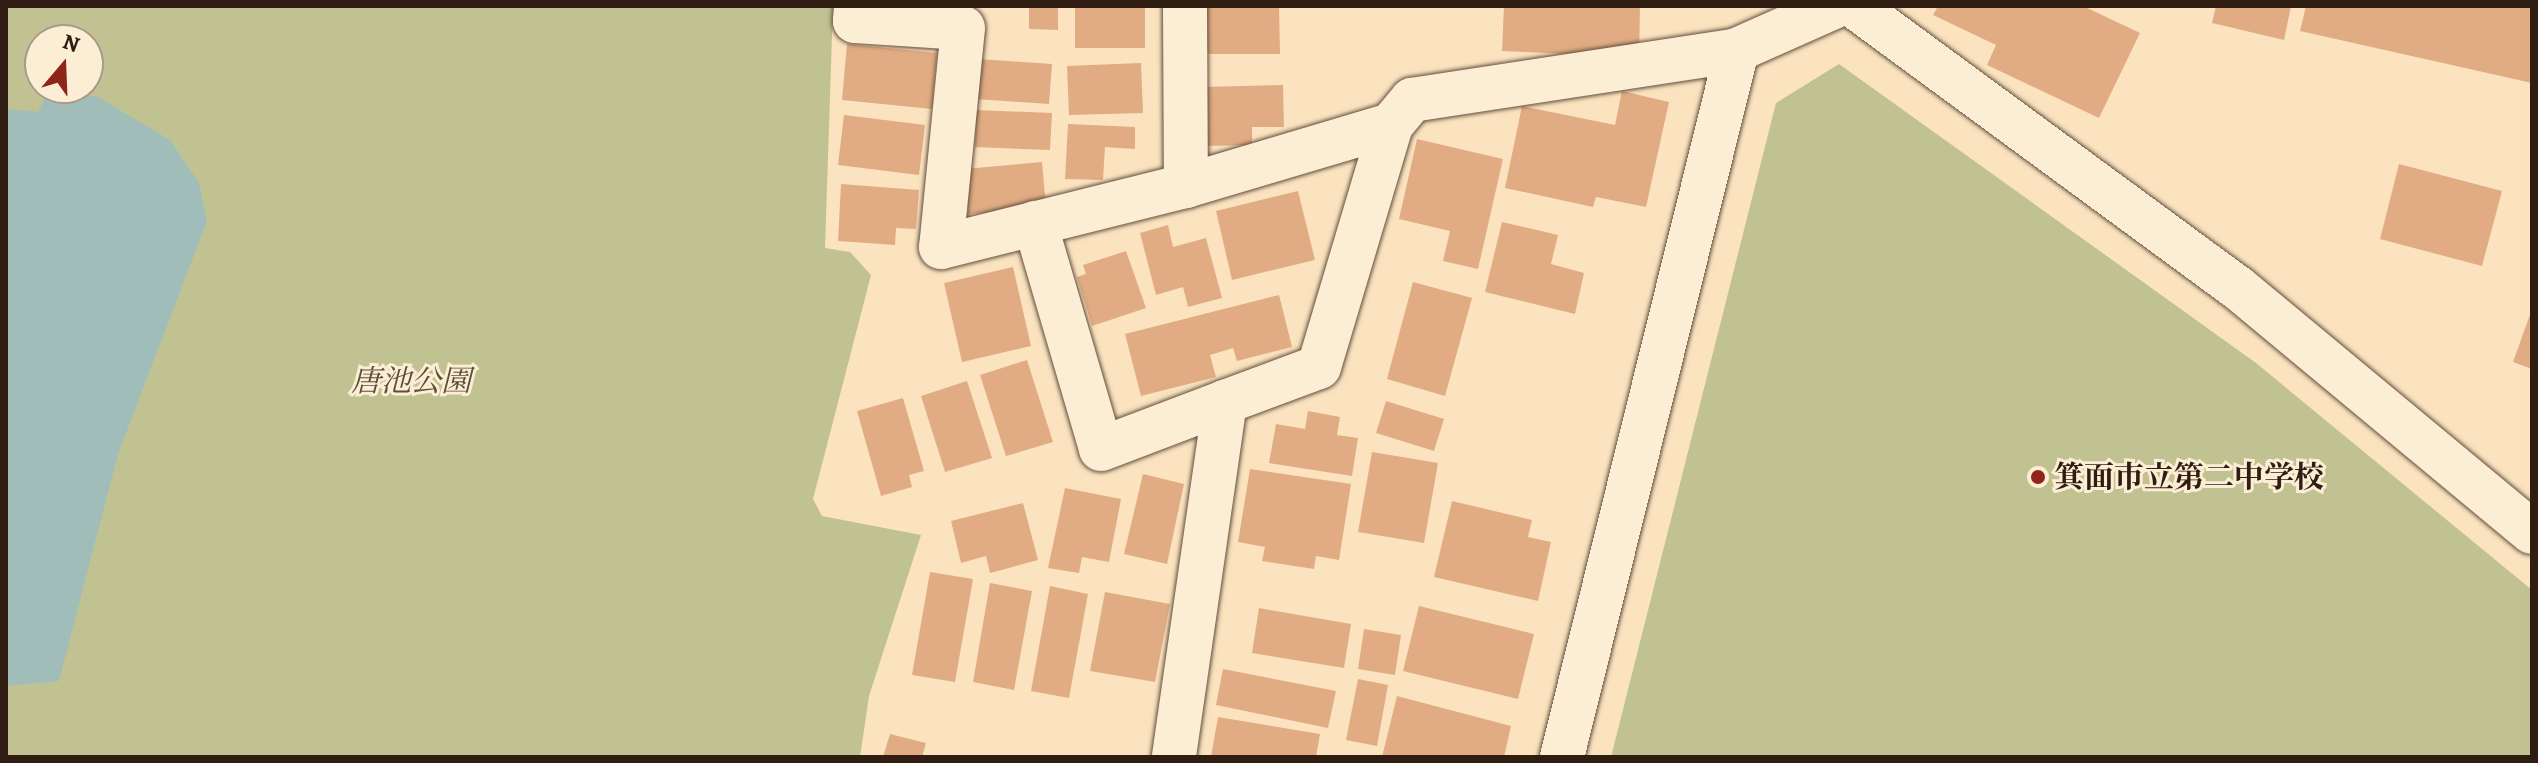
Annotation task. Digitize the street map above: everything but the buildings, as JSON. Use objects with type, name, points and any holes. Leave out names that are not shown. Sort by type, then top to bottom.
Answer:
[{"type":"street","points":[[856,6],[855,21],[963,28],[941,247],[1186,186],[1391,125]]},
{"type":"street","points":[[1185,6],[1186,186]]},
{"type":"street","points":[[1035,223],[1101,449],[1319,367],[1391,125],[1412,100],[1737,50],[1836,6]]},
{"type":"street","points":[[1854,6],[2238,288],[2532,532]]},
{"type":"street","points":[[1562,757],[1737,50]]},
{"type":"street","points":[[1174,757],[1225,402]]},
{"type":"green space","name":"唐池公園","points":[[6,6],[833,6],[825,248],[850,252],[871,275],[813,499],[822,516],[921,535],[869,696],[860,757],[6,757]]},
{"type":"green space","name":"箕面市立第二中学校","points":[[1839,64],[2256,363],[2532,590],[2532,757],[1611,757],[1776,103]]},
{"type":"water","points":[[104,101],[170,140],[199,183],[207,221],[118,454],[59,681],[6,686],[6,109],[38,112],[42,104],[104,104]]},
{"type":"place","name":"箕面市立第二中学校","points":[[2038,477]]}]
